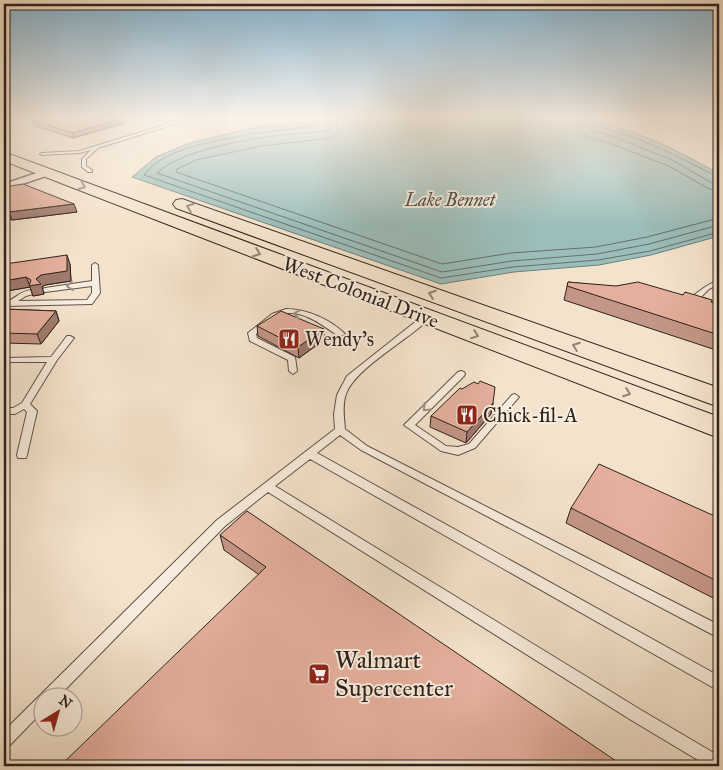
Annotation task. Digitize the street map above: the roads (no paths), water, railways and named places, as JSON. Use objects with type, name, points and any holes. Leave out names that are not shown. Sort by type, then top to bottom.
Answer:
[{"type":"highway","points":[[42,154],[109,178]]},
{"type":"highway","name":"West Colonial Drive","points":[[4,156],[719,428]]},
{"type":"highway","name":"West Colonial Drive","points":[[163,198],[719,398]]},
{"type":"highway","points":[[427,317],[449,315],[494,316]]},
{"type":"street","points":[[4,187],[46,173]]},
{"type":"lane","points":[[89,154],[84,159],[84,167],[90,171]]},
{"type":"lane","points":[[7,304],[89,302],[96,293],[95,265]]},
{"type":"lane","points":[[45,290],[96,283]]},
{"type":"lane","points":[[718,283],[707,288],[697,297],[700,300],[719,306]]},
{"type":"lane","points":[[7,304],[30,292]]},
{"type":"lane","points":[[293,371],[292,359],[253,340],[252,333],[280,313],[295,311],[325,323],[340,334]]},
{"type":"lane","points":[[427,317],[350,378],[341,396],[338,414],[340,430],[364,448],[719,632]]},
{"type":"lane","points":[[4,411],[14,411],[25,406],[53,359],[70,338]]},
{"type":"lane","points":[[4,360],[53,359]]},
{"type":"lane","points":[[461,374],[409,425],[444,449],[458,451],[472,446],[515,397]]},
{"type":"lane","points":[[22,455],[32,411],[25,406]]},
{"type":"lane","points":[[57,688],[221,523],[340,430]]},
{"type":"lane","points":[[310,454],[719,684]]},
{"type":"lane","points":[[268,487],[636,715],[719,764]]},
{"type":"lane","points":[[4,741],[32,712]]},
{"type":"water","name":"Lake Bennet","points":[[163,154],[683,154],[719,174],[719,236],[651,255],[599,265],[514,272],[441,284],[132,177],[156,157]]},
{"type":"place","name":"Wendy's","points":[[289,339]]},
{"type":"place","name":"Chick-fil-A","points":[[467,415]]},
{"type":"place","name":"Walmart Supercenter","points":[[319,674]]}]
